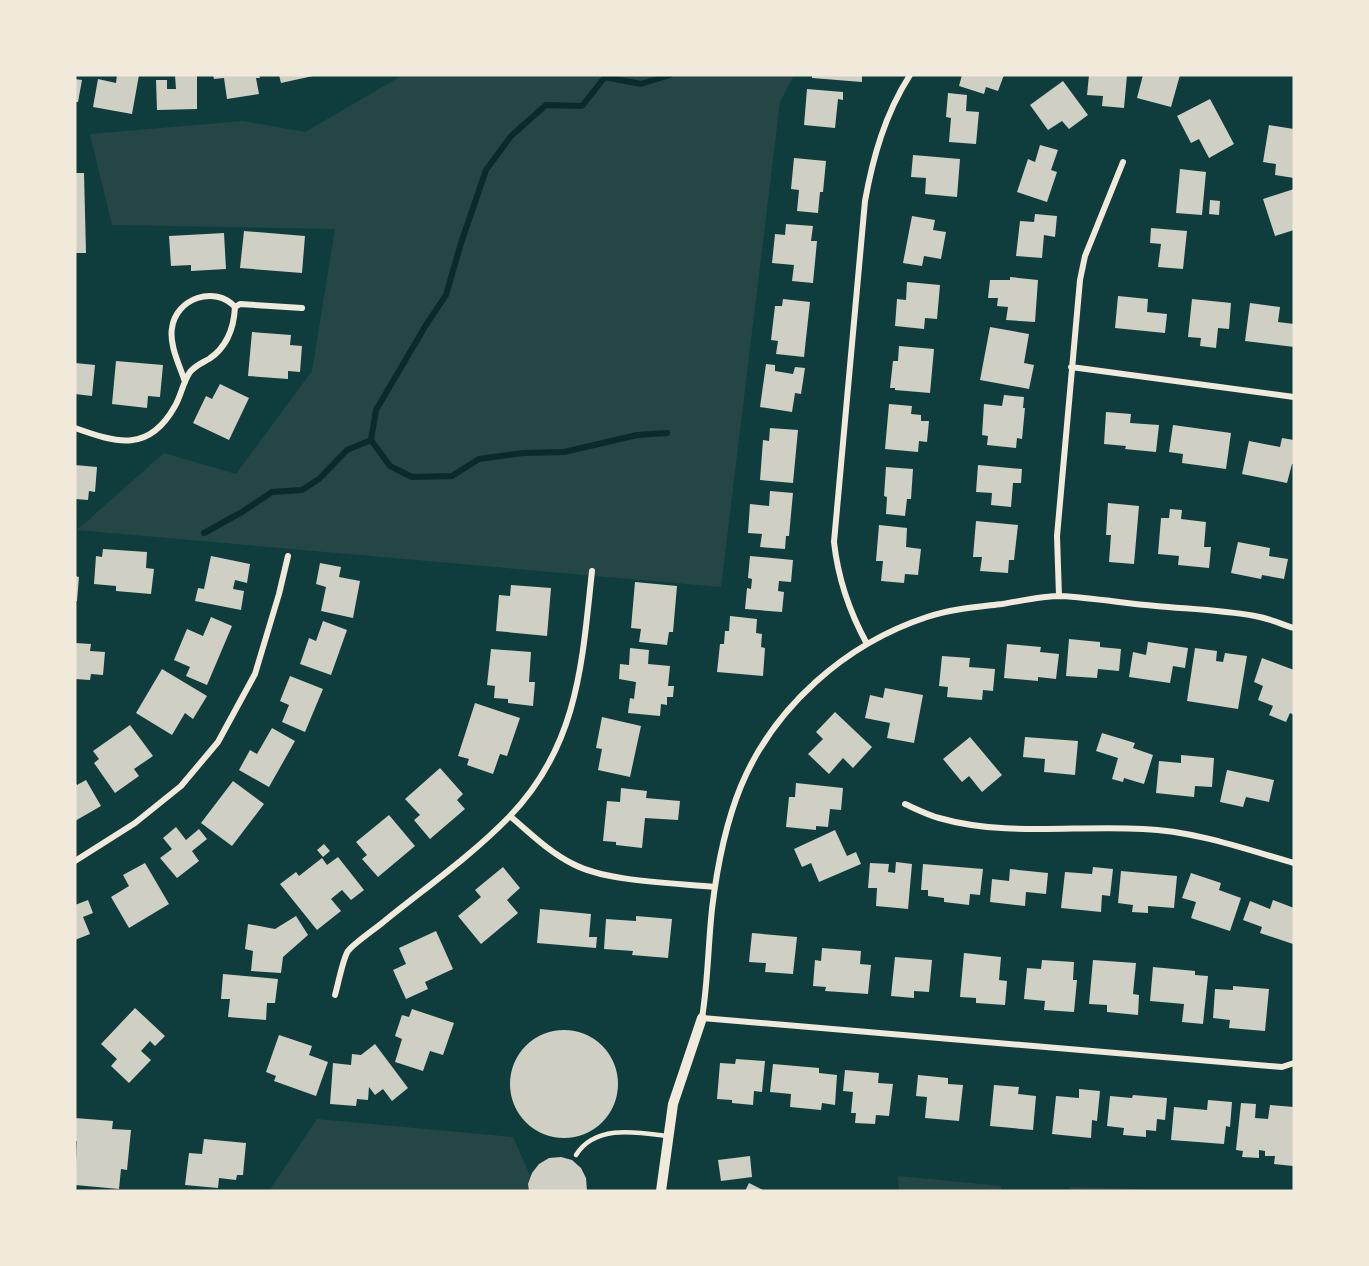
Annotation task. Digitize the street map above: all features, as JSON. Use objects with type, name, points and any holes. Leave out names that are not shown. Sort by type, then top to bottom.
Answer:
[{"type":"street","points":[[867,644],[852,617],[842,587],[834,542],[871,168],[890,111],[910,75]]},
{"type":"street","points":[[1059,596],[1057,536],[1080,280],[1085,256],[1123,162]]},
{"type":"street","points":[[75,428],[104,438],[130,442],[150,435],[165,422],[196,365],[220,350],[226,341],[235,320],[235,307],[229,299],[218,296],[194,299],[179,310],[171,329],[172,339],[187,378]]},
{"type":"street","points":[[235,307],[240,304],[302,308]]},
{"type":"street","points":[[1071,367],[1294,397]]},
{"type":"street","points":[[75,861],[135,823],[181,786],[218,742],[255,674],[288,556]]},
{"type":"street","points":[[335,995],[348,951],[479,844],[510,816],[536,783],[557,747],[573,705],[581,668],[592,571]]},
{"type":"street","points":[[661,1191],[667,1136],[676,1091],[702,1018],[707,988],[715,887],[724,837],[751,763],[765,740],[816,681],[840,661],[900,627],[958,610],[1059,596],[1256,616],[1294,628]]},
{"type":"street","points":[[905,804],[937,818],[974,826],[1011,829],[1143,829],[1184,833],[1294,863]]},
{"type":"street","points":[[510,816],[554,852],[574,865],[602,875],[715,887]]},
{"type":"street","points":[[702,1018],[1282,1067],[1294,1063]]},
{"type":"lane","points":[[576,1155],[582,1146],[599,1136],[614,1132],[627,1131],[667,1136]]},
{"type":"shaded area","points":[[403,75],[794,75],[780,102],[721,587],[77,530],[164,453],[236,474],[312,371],[335,229],[112,225],[90,134],[243,121],[305,132]]},
{"type":"shaded area","points":[[317,1119],[513,1137],[537,1191],[269,1191]]},
{"type":"shaded area","points":[[898,1176],[1001,1186],[1001,1191],[899,1191]]},
{"type":"shaded area","points":[[1070,1187],[1138,1189],[1138,1191],[1070,1191]]},
{"type":"building","points":[[117,75],[139,75],[132,114],[93,107],[98,79],[116,83]]},
{"type":"building","points":[[175,75],[197,75],[197,109],[157,110],[156,80],[167,80],[167,89],[176,89]]},
{"type":"building","points":[[213,75],[259,75],[260,78],[256,78],[259,94],[227,99],[224,78],[214,79]]},
{"type":"building","points":[[279,75],[313,75],[313,76],[281,83]]},
{"type":"building","points":[[812,75],[862,75],[862,82],[812,78]]},
{"type":"building","points":[[962,75],[1004,75],[998,91],[986,87],[984,94],[959,86]]},
{"type":"building","points":[[1089,75],[1127,75],[1124,108],[1102,106],[1103,96],[1087,95]]},
{"type":"building","points":[[1143,75],[1180,75],[1171,107],[1137,98]]},
{"type":"building","points":[[75,79],[82,80],[78,102],[75,102]]},
{"type":"building","points":[[1063,81],[1088,115],[1069,129],[1062,121],[1048,130],[1030,105]]},
{"type":"building","points":[[807,89],[843,92],[843,100],[838,99],[835,128],[804,125]]},
{"type":"building","points":[[948,93],[967,95],[966,111],[979,112],[976,144],[949,142],[951,118],[946,117]]},
{"type":"building","points":[[1210,99],[1234,144],[1209,158],[1199,139],[1191,143],[1177,116]]},
{"type":"building","points":[[1269,125],[1294,129],[1294,178],[1275,175],[1276,164],[1263,162]]},
{"type":"building","points":[[1040,145],[1058,150],[1051,170],[1057,172],[1047,202],[1017,192],[1028,159],[1035,162]]},
{"type":"building","points":[[913,155],[960,159],[957,197],[925,194],[926,178],[911,177]]},
{"type":"building","points":[[794,158],[826,161],[818,213],[797,211],[799,190],[791,189]]},
{"type":"building","points":[[1180,169],[1206,172],[1202,215],[1176,213]]},
{"type":"building","points":[[75,173],[84,173],[86,253],[75,253]]},
{"type":"building","points":[[1294,189],[1294,230],[1275,236],[1263,199]]},
{"type":"building","points":[[1210,200],[1220,201],[1219,215],[1209,214]]},
{"type":"building","points":[[1035,214],[1057,216],[1055,237],[1044,235],[1042,258],[1016,256],[1020,221],[1034,222]]},
{"type":"building","points":[[912,216],[935,220],[933,230],[946,232],[941,259],[924,256],[922,266],[903,263]]},
{"type":"building","points":[[786,224],[813,226],[811,241],[817,241],[813,283],[792,281],[794,265],[772,263],[775,234],[785,235]]},
{"type":"building","points":[[1151,228],[1187,231],[1183,269],[1158,267],[1161,244],[1150,243]]},
{"type":"building","points":[[244,231],[305,236],[302,273],[240,268]]},
{"type":"building","points":[[224,233],[226,269],[191,271],[191,265],[171,266],[169,236]]},
{"type":"building","points":[[1010,277],[1038,280],[1035,322],[1006,320],[1008,307],[997,306],[998,298],[988,298],[990,280],[1010,280]]},
{"type":"building","points":[[907,282],[940,285],[937,319],[925,318],[924,329],[895,326],[897,299],[906,300]]},
{"type":"building","points":[[1118,296],[1148,299],[1147,312],[1167,314],[1165,333],[1115,328]]},
{"type":"building","points":[[783,299],[810,302],[804,357],[776,354],[778,341],[771,340],[775,306],[782,306]]},
{"type":"building","points":[[1192,299],[1231,303],[1229,329],[1218,328],[1216,348],[1200,346],[1201,338],[1188,337]]},
{"type":"building","points":[[1250,303],[1280,307],[1278,322],[1294,324],[1294,347],[1245,341]]},
{"type":"building","points":[[990,327],[1029,334],[1024,363],[1034,365],[1029,389],[980,380]]},
{"type":"building","points":[[252,332],[291,335],[290,345],[302,346],[300,372],[288,371],[288,379],[248,376]]},
{"type":"building","points":[[899,346],[934,349],[930,393],[890,388],[893,361],[898,361]]},
{"type":"building","points":[[116,361],[163,365],[160,397],[148,396],[147,408],[112,404]]},
{"type":"building","points":[[75,363],[95,365],[92,396],[75,394]]},
{"type":"building","points":[[766,364],[775,365],[775,371],[793,374],[795,367],[805,368],[801,394],[795,393],[792,412],[760,407]]},
{"type":"building","points":[[220,384],[249,398],[229,440],[193,423],[206,396],[212,399]]},
{"type":"building","points":[[1004,395],[1024,397],[1022,439],[1017,438],[1016,448],[987,445],[988,436],[982,435],[984,404],[1002,406]]},
{"type":"building","points":[[889,404],[912,406],[911,414],[921,415],[921,421],[929,421],[927,442],[919,441],[918,452],[885,449]]},
{"type":"building","points":[[1106,412],[1131,414],[1130,423],[1159,425],[1156,452],[1104,444]]},
{"type":"building","points":[[1173,425],[1231,433],[1226,469],[1182,463],[1183,454],[1169,452]]},
{"type":"building","points":[[770,428],[798,430],[793,483],[760,480],[763,440],[769,441]]},
{"type":"building","points":[[1282,438],[1294,440],[1294,464],[1292,464],[1287,483],[1242,474],[1249,441],[1280,447]]},
{"type":"building","points":[[75,465],[97,467],[95,492],[89,491],[88,500],[75,499]]},
{"type":"building","points":[[978,465],[1022,469],[1021,483],[1013,483],[1011,507],[991,505],[992,493],[976,492]]},
{"type":"building","points":[[886,467],[913,469],[911,499],[907,499],[905,516],[886,514],[887,497],[884,496]]},
{"type":"building","points":[[770,491],[793,493],[789,536],[786,536],[785,549],[760,547],[762,534],[748,533],[750,504],[769,506]]},
{"type":"building","points":[[1108,503],[1139,506],[1134,564],[1109,562],[1111,535],[1106,535]]},
{"type":"building","points":[[1170,509],[1182,510],[1181,519],[1206,522],[1204,547],[1211,547],[1209,568],[1178,565],[1179,556],[1158,554],[1161,518],[1169,518]]},
{"type":"building","points":[[976,521],[1018,525],[1014,560],[1009,560],[1008,573],[980,571],[982,557],[973,557]]},
{"type":"building","points":[[879,525],[907,528],[906,547],[921,549],[918,575],[905,574],[904,583],[881,581],[883,561],[876,561]]},
{"type":"building","points":[[1238,542],[1270,548],[1269,556],[1288,559],[1284,579],[1262,575],[1261,579],[1231,573]]},
{"type":"building","points":[[103,549],[147,552],[146,568],[154,569],[151,594],[116,591],[116,586],[94,584],[96,556],[102,557]]},
{"type":"building","points":[[211,556],[250,564],[247,583],[235,580],[233,589],[244,591],[241,610],[195,601],[198,588],[204,589]]},
{"type":"building","points":[[750,556],[793,560],[791,582],[779,581],[778,591],[784,592],[782,612],[745,609],[747,588],[751,589],[752,579],[748,578]]},
{"type":"building","points":[[320,563],[341,567],[339,577],[360,581],[353,618],[321,611],[326,587],[316,584]]},
{"type":"building","points":[[75,576],[79,577],[77,601],[75,601]]},
{"type":"building","points":[[635,582],[677,586],[673,632],[669,632],[667,645],[639,642],[641,629],[631,628]]},
{"type":"building","points":[[511,585],[551,588],[547,636],[496,631],[499,595],[510,596]]},
{"type":"building","points":[[730,616],[757,619],[756,633],[762,634],[761,647],[765,648],[763,676],[717,672],[720,644],[724,644],[725,631],[729,631]]},
{"type":"building","points":[[211,617],[232,626],[207,685],[186,676],[190,667],[174,660],[187,629],[203,636]]},
{"type":"building","points":[[323,621],[347,630],[331,675],[300,664],[309,638],[316,641]]},
{"type":"building","points":[[1069,639],[1100,642],[1100,647],[1121,649],[1119,671],[1098,669],[1097,678],[1066,676]]},
{"type":"building","points":[[1148,642],[1188,648],[1185,668],[1173,666],[1170,683],[1129,677],[1133,652],[1146,655]]},
{"type":"building","points":[[75,643],[91,644],[90,651],[105,652],[103,675],[91,674],[90,680],[75,679]]},
{"type":"building","points":[[1007,644],[1041,647],[1040,652],[1059,654],[1056,679],[1038,677],[1038,681],[1004,678]]},
{"type":"building","points":[[630,648],[649,650],[648,664],[670,666],[668,686],[674,686],[673,697],[667,697],[667,705],[661,704],[660,716],[628,713],[630,698],[634,699],[636,682],[619,679],[620,664],[629,665]]},
{"type":"building","points":[[1195,648],[1217,651],[1216,661],[1223,662],[1225,653],[1247,656],[1238,709],[1187,701]]},
{"type":"building","points":[[491,649],[531,652],[529,682],[535,682],[533,706],[508,703],[508,699],[494,698],[495,686],[487,685]]},
{"type":"building","points":[[942,656],[970,658],[969,667],[995,669],[993,691],[983,690],[982,700],[947,697],[948,687],[939,686]]},
{"type":"building","points":[[1262,658],[1294,670],[1294,715],[1290,713],[1286,722],[1269,715],[1273,706],[1258,700],[1263,686],[1254,682]]},
{"type":"building","points":[[162,669],[207,696],[193,719],[185,713],[172,735],[136,713]]},
{"type":"building","points":[[290,676],[323,689],[305,732],[282,722],[289,705],[280,701]]},
{"type":"building","points":[[885,688],[923,695],[914,743],[887,738],[890,723],[865,718],[870,695],[883,698]]},
{"type":"building","points":[[475,703],[520,718],[507,756],[500,754],[493,774],[467,765],[469,759],[458,756]]},
{"type":"building","points":[[835,712],[872,747],[853,768],[843,758],[829,774],[808,754],[823,739],[816,732]]},
{"type":"building","points":[[602,717],[641,726],[630,777],[598,770],[602,749],[596,748]]},
{"type":"building","points":[[130,725],[153,756],[134,769],[139,776],[115,793],[94,763],[99,759],[93,751]]},
{"type":"building","points":[[272,728],[295,741],[269,787],[239,770],[250,750],[257,754]]},
{"type":"building","points":[[1102,733],[1135,743],[1133,748],[1153,755],[1144,784],[1124,778],[1123,782],[1112,779],[1118,758],[1096,751]]},
{"type":"building","points":[[970,737],[1002,775],[982,792],[969,776],[962,782],[943,759]]},
{"type":"building","points":[[1025,737],[1078,741],[1075,775],[1044,772],[1045,759],[1023,757]]},
{"type":"building","points":[[1181,755],[1214,758],[1212,787],[1195,786],[1194,797],[1156,793],[1159,761],[1181,763]]},
{"type":"building","points":[[440,768],[463,794],[457,800],[465,809],[430,839],[414,820],[420,815],[405,799]]},
{"type":"building","points":[[1227,770],[1274,780],[1269,802],[1246,797],[1243,807],[1220,802]]},
{"type":"building","points":[[86,780],[101,806],[75,821],[75,782],[77,785]]},
{"type":"building","points":[[233,781],[264,804],[232,846],[201,823]]},
{"type":"building","points":[[796,783],[843,788],[841,810],[830,809],[828,827],[816,826],[816,830],[786,827],[789,797],[795,797]]},
{"type":"building","points":[[621,788],[647,791],[646,798],[680,801],[678,820],[645,818],[642,848],[603,841],[607,801],[620,802]]},
{"type":"building","points":[[389,815],[415,846],[378,877],[362,859],[367,855],[356,842]]},
{"type":"building","points":[[176,827],[186,840],[199,829],[207,839],[192,851],[199,861],[177,878],[160,858],[172,849],[163,838]]},
{"type":"building","points":[[835,830],[847,856],[856,852],[861,864],[819,882],[811,863],[802,867],[794,849]]},
{"type":"building","points":[[324,844],[330,851],[323,857],[317,850]]},
{"type":"building","points":[[338,857],[364,890],[351,900],[342,890],[331,899],[341,911],[317,930],[280,884],[296,872],[299,876],[322,858],[327,865]]},
{"type":"building","points":[[896,862],[912,864],[908,909],[876,906],[877,888],[868,888],[870,863],[889,864],[888,872],[895,873]]},
{"type":"building","points":[[145,863],[169,904],[129,928],[111,897],[129,886],[123,875]]},
{"type":"building","points":[[923,864],[983,869],[980,895],[970,894],[969,905],[944,902],[944,898],[928,896],[928,890],[921,890]]},
{"type":"building","points":[[503,867],[520,888],[507,900],[518,913],[481,944],[458,916],[481,897],[475,890]]},
{"type":"building","points":[[1093,867],[1113,869],[1110,896],[1102,895],[1101,912],[1061,908],[1065,872],[1092,874]]},
{"type":"building","points":[[1010,869],[1048,873],[1046,894],[1026,892],[1025,906],[990,902],[992,879],[1009,881]]},
{"type":"building","points":[[1121,871],[1177,876],[1174,908],[1148,906],[1148,913],[1132,912],[1133,905],[1118,903]]},
{"type":"building","points":[[1191,873],[1221,883],[1219,890],[1241,898],[1230,931],[1191,918],[1196,902],[1182,898]]},
{"type":"building","points":[[88,900],[93,913],[83,917],[90,934],[75,940],[75,905]]},
{"type":"building","points":[[1273,900],[1294,908],[1293,944],[1260,933],[1262,927],[1243,920],[1250,901],[1270,909]]},
{"type":"building","points":[[540,909],[591,914],[589,937],[597,937],[596,948],[537,943]]},
{"type":"building","points":[[296,916],[308,935],[283,957],[281,973],[251,971],[253,951],[245,949],[248,924],[275,929]]},
{"type":"building","points":[[636,916],[672,919],[668,958],[632,955],[633,951],[604,949],[606,919],[636,921]]},
{"type":"building","points":[[436,931],[453,969],[425,982],[428,989],[406,999],[393,970],[406,964],[399,948]]},
{"type":"building","points":[[752,933],[797,937],[793,974],[765,972],[766,963],[749,962]]},
{"type":"building","points":[[822,948],[861,951],[860,964],[871,965],[868,994],[825,991],[826,987],[813,986],[815,960],[821,961]]},
{"type":"building","points":[[964,953],[1001,957],[999,980],[1007,981],[1005,1005],[976,1003],[976,998],[960,997]]},
{"type":"building","points":[[895,957],[932,960],[929,992],[914,991],[914,998],[891,996]]},
{"type":"building","points":[[1042,960],[1074,962],[1073,980],[1077,980],[1074,1012],[1044,1010],[1045,1001],[1024,999],[1027,968],[1041,969]]},
{"type":"building","points":[[1093,960],[1136,963],[1133,994],[1139,995],[1138,1015],[1107,1012],[1107,1005],[1089,1004]]},
{"type":"building","points":[[1153,967],[1195,971],[1195,975],[1208,976],[1203,1024],[1182,1022],[1184,1004],[1150,1001]]},
{"type":"building","points":[[223,974],[278,979],[275,1003],[267,1003],[266,1020],[228,1017],[230,999],[221,999]]},
{"type":"building","points":[[1233,986],[1269,989],[1265,1031],[1229,1028],[1230,1020],[1213,1018],[1215,989],[1233,990]]},
{"type":"building","points":[[135,1008],[165,1036],[155,1046],[150,1041],[141,1051],[151,1060],[129,1083],[111,1066],[117,1059],[101,1044]]},
{"type":"building","points":[[412,1009],[454,1023],[443,1055],[430,1051],[423,1071],[395,1062],[402,1039],[395,1036],[402,1015],[409,1017]]},
{"type":"building","points":[[564,1030],[585,1034],[603,1045],[614,1063],[618,1084],[614,1105],[603,1123],[585,1134],[564,1138],[543,1134],[525,1123],[514,1105],[510,1084],[514,1063],[525,1045],[543,1034]]},
{"type":"building","points":[[279,1035],[312,1046],[309,1055],[328,1062],[316,1096],[274,1081],[276,1076],[266,1072]]},
{"type":"building","points":[[375,1044],[408,1088],[392,1101],[383,1089],[375,1095],[369,1087],[368,1100],[357,1099],[356,1106],[330,1104],[333,1063],[351,1065],[352,1054],[361,1055]]},
{"type":"building","points":[[736,1059],[765,1061],[762,1092],[754,1091],[753,1105],[717,1099],[720,1063],[735,1064]]},
{"type":"building","points":[[773,1064],[819,1068],[819,1073],[837,1075],[835,1105],[822,1103],[821,1110],[790,1107],[791,1094],[770,1092]]},
{"type":"building","points":[[845,1070],[879,1073],[878,1083],[893,1084],[889,1116],[876,1115],[875,1124],[855,1123],[856,1113],[851,1113],[853,1092],[843,1091]]},
{"type":"building","points":[[918,1075],[948,1078],[948,1084],[963,1085],[959,1121],[925,1118],[927,1097],[916,1096]]},
{"type":"building","points":[[994,1085],[1019,1087],[1018,1094],[1036,1096],[1033,1130],[990,1126]]},
{"type":"building","points":[[1079,1089],[1100,1091],[1097,1121],[1092,1120],[1091,1138],[1052,1134],[1056,1096],[1079,1098]]},
{"type":"building","points":[[1133,1095],[1167,1098],[1165,1120],[1157,1119],[1156,1131],[1146,1130],[1146,1137],[1123,1135],[1124,1128],[1107,1126],[1110,1096],[1132,1098]]},
{"type":"building","points":[[1208,1100],[1232,1102],[1230,1127],[1226,1126],[1224,1144],[1171,1140],[1174,1107],[1207,1110]]},
{"type":"building","points":[[1241,1103],[1256,1104],[1255,1118],[1268,1119],[1270,1105],[1294,1107],[1293,1166],[1274,1164],[1275,1156],[1265,1156],[1265,1151],[1259,1150],[1259,1158],[1242,1157],[1243,1151],[1236,1150]]},
{"type":"building","points":[[75,1118],[113,1121],[112,1129],[131,1130],[127,1170],[121,1169],[119,1189],[75,1185],[77,1141],[75,1141]]},
{"type":"building","points":[[204,1139],[246,1143],[243,1175],[237,1175],[236,1180],[219,1178],[218,1188],[185,1185],[189,1153],[202,1154]]},
{"type":"building","points":[[750,1156],[752,1177],[721,1181],[718,1160]]},
{"type":"building","points":[[561,1157],[572,1160],[581,1168],[586,1178],[587,1191],[529,1191],[528,1184],[532,1173],[539,1164],[549,1158]]},
{"type":"building","points":[[749,1183],[765,1191],[745,1191]]},
{"type":"waterway","points":[[204,533],[272,492],[302,490],[319,479],[347,450],[371,440],[376,410],[446,295],[486,170],[511,136],[546,105],[582,106],[605,77],[641,84],[670,75]]},
{"type":"waterway","points":[[371,440],[390,466],[412,477],[452,476],[479,459],[523,453],[564,452],[637,435],[667,433]]}]
